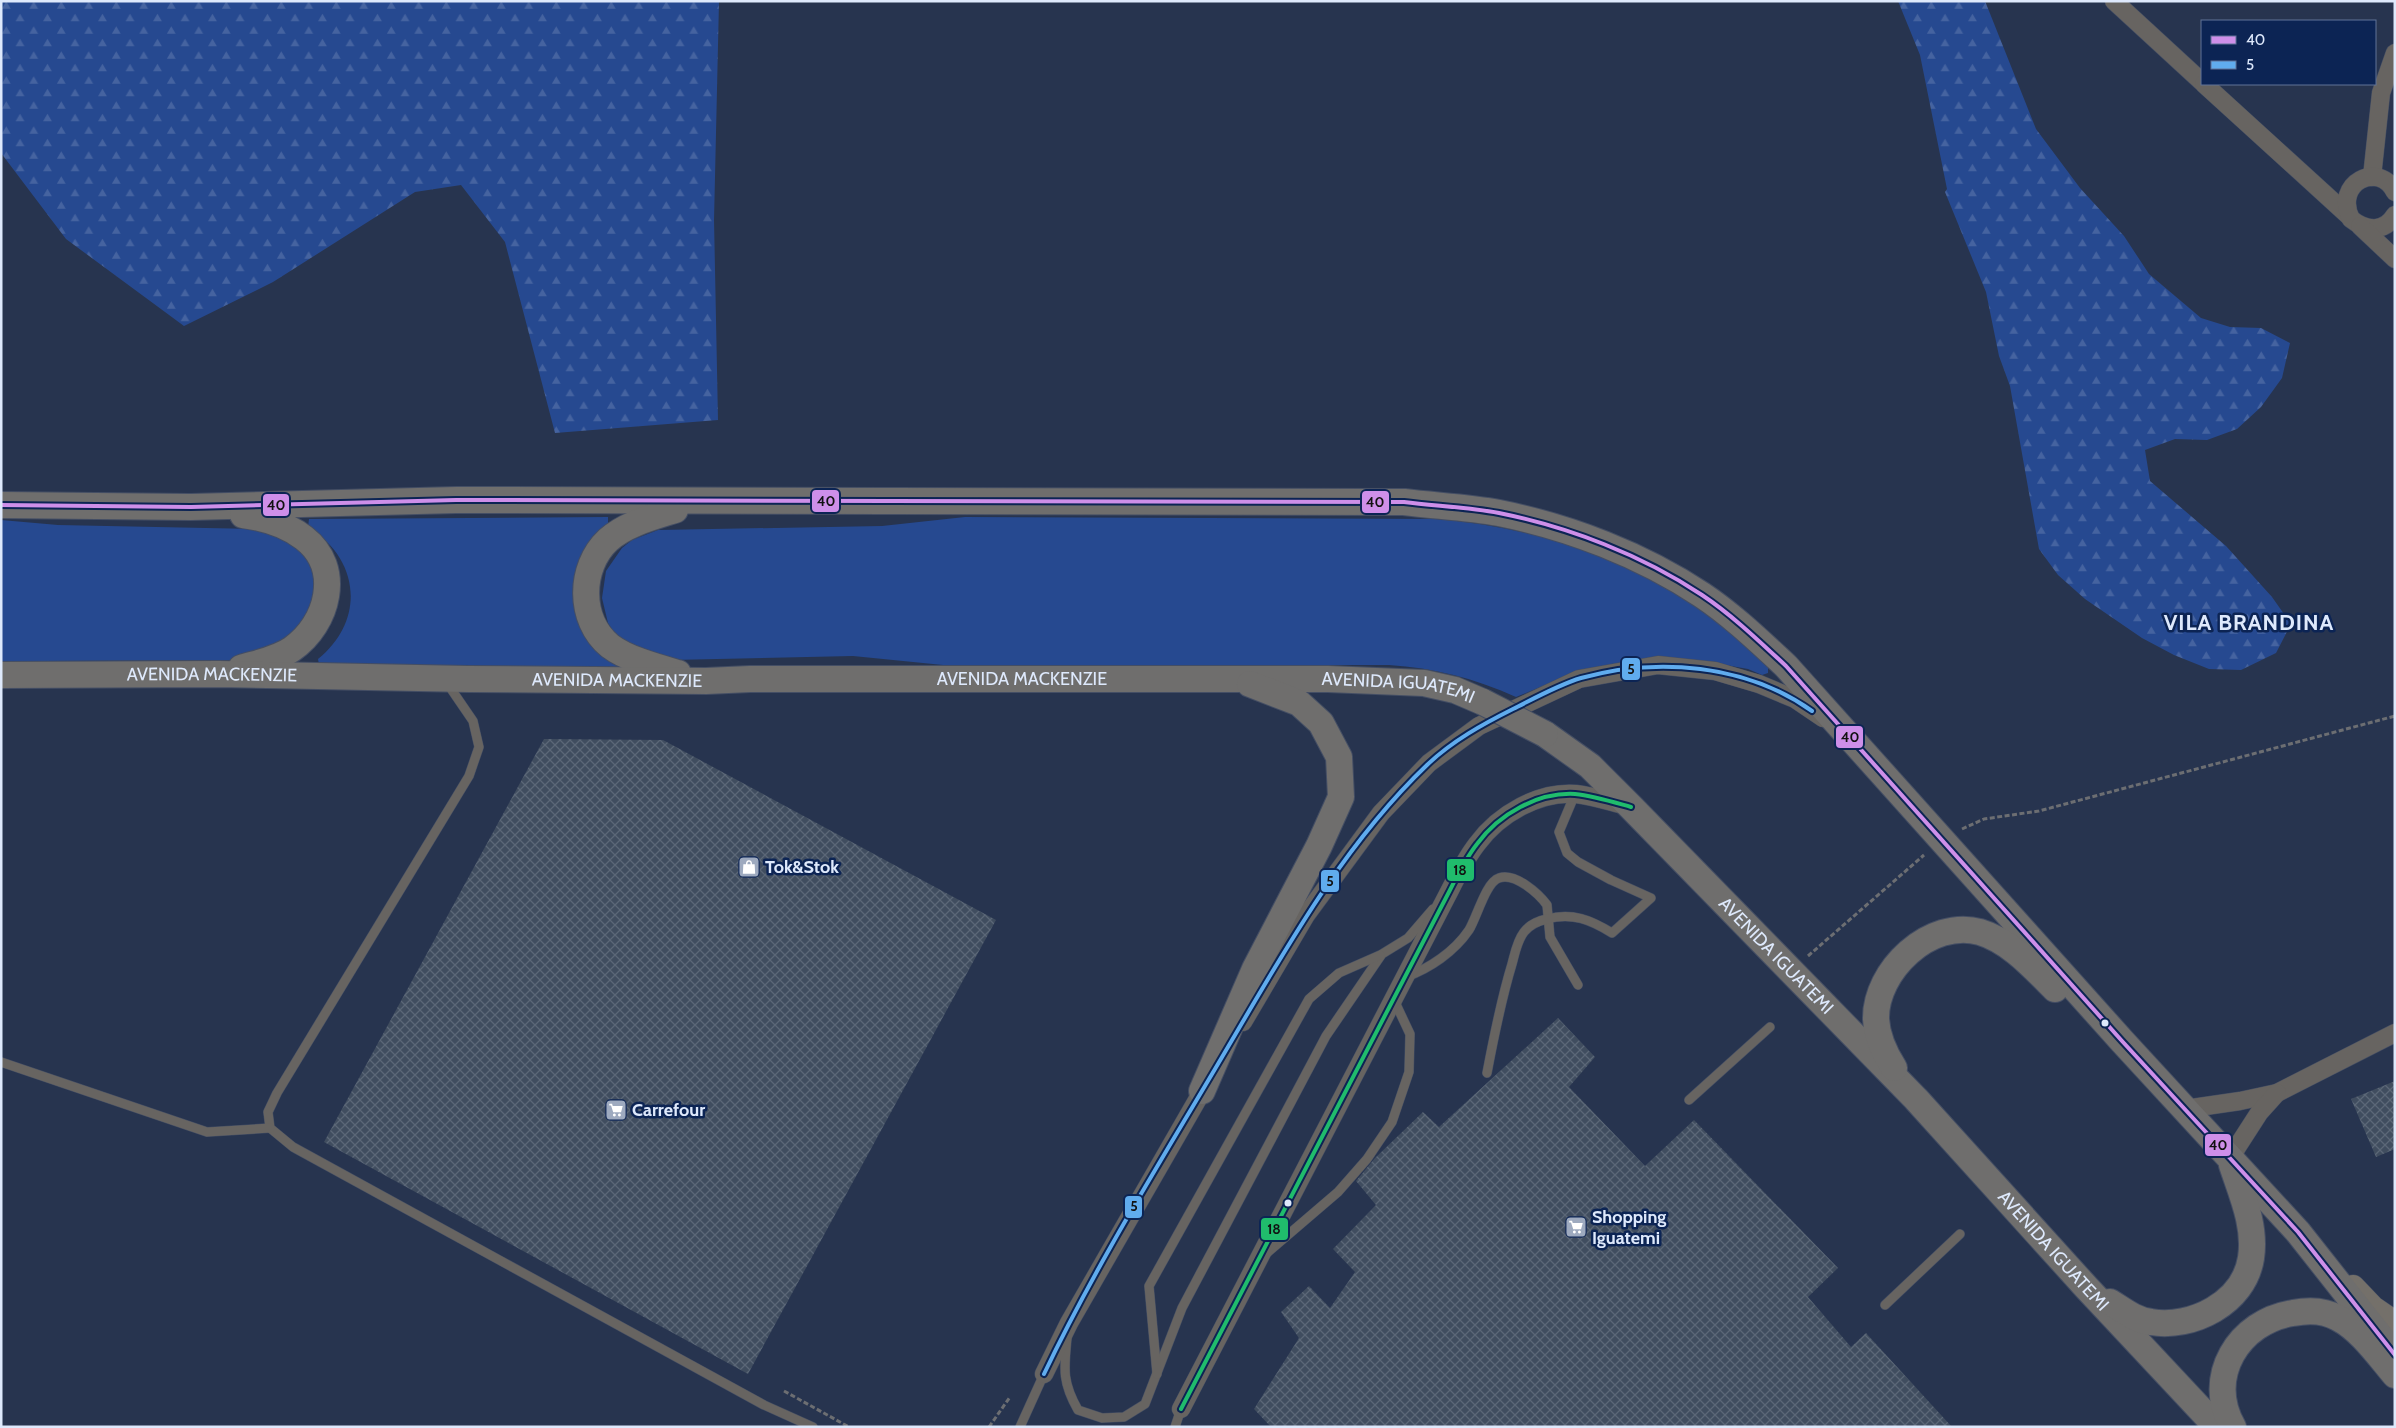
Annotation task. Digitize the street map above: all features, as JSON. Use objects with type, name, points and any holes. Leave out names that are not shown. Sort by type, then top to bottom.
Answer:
[{"type":"main road","points":[[1,505],[191,507],[456,500],[1404,502],[1497,513],[1552,526],[1603,544],[1652,567],[1702,595],[1747,630],[1786,666],[2122,1041],[2298,1232],[2373,1308],[2395,1323]]},
{"type":"main road","points":[[699,502],[642,520],[609,539],[593,560],[587,577],[585,598],[594,626],[610,646],[651,665],[706,681]]},
{"type":"main road","points":[[191,507],[264,518],[286,526],[305,539],[320,556],[328,578],[326,601],[320,617],[306,637],[290,650],[256,664],[218,674]]},
{"type":"main road","name":"AVENIDA MACKENZIE","points":[[1,674],[218,674],[444,679],[706,681],[760,679],[1233,678]]},
{"type":"main road","points":[[1202,1091],[1255,969],[1319,846],[1340,797],[1339,757],[1321,723],[1299,703],[1233,678]]},
{"type":"main road","name":"AVENIDA IGUATEMI","points":[[1233,678],[1424,683],[1455,690],[1484,702],[1545,734],[1590,766],[1916,1100],[2086,1287],[2217,1427]]},
{"type":"main road","points":[[1916,1100],[1884,1052],[1876,1019],[1881,989],[1896,966],[1912,948],[1937,936],[1954,932],[1978,932],[1997,939],[2036,970],[2088,1023],[2122,1041]]},
{"type":"main road","points":[[2086,1287],[2131,1316],[2149,1322],[2164,1324],[2188,1321],[2208,1314],[2220,1306],[2242,1283],[2251,1259],[2252,1228],[2230,1158]]},
{"type":"main road","points":[[2298,1232],[2395,1355]]},
{"type":"main road","points":[[2233,1427],[2222,1400],[2225,1368],[2245,1335],[2261,1324],[2280,1315],[2311,1310],[2337,1317],[2351,1326],[2395,1374]]},
{"type":"street","points":[[2114,1],[2201,81]]},
{"type":"street","points":[[2372,177],[2381,93],[2395,53]]},
{"type":"street","points":[[2205,85],[2395,258]]},
{"type":"street","points":[[2395,192],[2388,183],[2372,177],[2357,181],[2347,194],[2345,202],[2355,222],[2375,229],[2384,226],[2395,215]]},
{"type":"street","points":[[1044,1374],[1068,1323],[1306,916],[1381,813],[1429,763],[1479,726],[1579,679],[1658,665],[1715,671],[1759,684],[1786,695],[1826,721],[1865,754]]},
{"type":"street","points":[[1181,1409],[1450,890],[1478,842],[1499,822],[1524,805],[1546,796],[1575,794],[1631,807]]},
{"type":"street","points":[[2185,1109],[2240,1101],[2277,1092],[2395,1033]]},
{"type":"street","points":[[2230,1158],[2259,1113],[2277,1092]]},
{"type":"lane","points":[[444,679],[473,721],[479,747],[468,776],[277,1093],[268,1112],[270,1128],[293,1147],[764,1405],[813,1427]]},
{"type":"lane","points":[[1487,1073],[1503,992],[1519,939],[1531,925],[1560,915],[1572,916],[1586,919],[1612,933],[1651,898],[1593,871],[1568,853],[1559,832],[1575,794]]},
{"type":"lane","points":[[1406,977],[1426,970],[1440,960],[1462,938],[1474,920],[1491,885],[1498,878],[1517,880],[1543,899],[1549,912],[1550,937],[1578,985]]},
{"type":"lane","points":[[1157,1377],[1148,1286],[1309,999],[1339,973],[1382,954],[1408,938],[1450,890]]},
{"type":"lane","points":[[1068,1323],[1064,1369],[1067,1391],[1078,1410],[1102,1418],[1124,1418],[1145,1404],[1182,1308],[1326,1036],[1382,954]]},
{"type":"lane","points":[[1258,1260],[1338,1192],[1368,1159],[1392,1122],[1409,1072],[1410,1034],[1394,1000]]},
{"type":"lane","points":[[1689,1100],[1770,1027]]},
{"type":"lane","points":[[1,1062],[207,1132],[270,1128]]},
{"type":"lane","points":[[1885,1305],[1960,1234]]},
{"type":"lane","points":[[1020,1427],[1044,1374]]},
{"type":"lane","points":[[1175,1427],[1181,1409]]},
{"type":"path","points":[[1791,971],[1942,838],[1984,819],[2039,811],[2395,716]]},
{"type":"path","points":[[784,1390],[849,1427]]},
{"type":"path","points":[[989,1427],[1010,1397]]},
{"type":"green space","points":[[1,1],[719,1],[714,220],[718,420],[555,433],[505,242],[461,185],[415,192],[273,282],[184,326],[66,239],[1,153]]},
{"type":"green space","points":[[1898,1],[1985,1],[2036,129],[2080,188],[2124,236],[2149,274],[2201,318],[2230,327],[2261,328],[2290,343],[2282,378],[2261,407],[2237,429],[2207,440],[2175,439],[2145,450],[2150,481],[2226,546],[2272,597],[2291,624],[2276,653],[2241,670],[2209,669],[2174,655],[2142,638],[2085,599],[2058,575],[2039,549],[2010,386],[1999,356],[1986,292],[1945,192],[1947,189],[1920,55]]},
{"type":"green space","points":[[608,517],[608,529],[581,562],[623,665],[621,671],[320,670],[318,659],[333,643],[344,626],[350,609],[351,590],[347,573],[338,556],[325,540],[308,527],[309,519]]},
{"type":"green space","points":[[965,517],[1436,519],[1510,529],[1581,549],[1616,562],[1649,578],[1682,597],[1720,623],[1768,665],[1768,673],[1762,675],[1748,669],[1720,664],[1573,674],[1516,697],[1485,684],[1454,675],[1438,671],[1389,665],[943,665],[853,656],[671,660],[645,656],[615,634],[608,623],[602,598],[606,571],[622,548],[632,540],[658,530],[882,526]]},
{"type":"green space","points":[[1,520],[58,525],[259,529],[284,536],[312,564],[319,589],[300,637],[233,660],[48,661],[1,664]]},
{"type":"building","name":"Carrefour","points":[[544,739],[663,740],[996,920],[748,1374],[324,1142]]},
{"type":"building","name":"Shopping Iguatemi","points":[[1558,1018],[1595,1057],[1569,1087],[1645,1166],[1694,1120],[1838,1268],[1808,1297],[1851,1347],[1866,1333],[1952,1427],[1271,1427],[1254,1409],[1299,1338],[1281,1312],[1309,1286],[1330,1308],[1355,1272],[1333,1249],[1376,1205],[1356,1181],[1375,1158],[1423,1112],[1439,1127]]},
{"type":"building","points":[[2395,1081],[2395,1149],[2376,1157],[2351,1099]]},
{"type":"transit line","name":"40","points":[[1,505],[191,507],[456,500],[1404,502],[1499,513],[1552,526],[1604,544],[1655,567],[1702,595],[1735,620],[1786,666],[2122,1041],[2298,1232],[2395,1355]]},
{"type":"transit line","name":"5","points":[[1044,1374],[1063,1335],[1126,1220],[1311,909],[1365,834],[1395,798],[1437,756],[1479,727],[1555,688],[1581,678],[1610,671],[1670,667],[1730,674],[1759,683],[1786,695],[1812,711]]},
{"type":"transit line","name":"18","points":[[1181,1409],[1456,878],[1477,844],[1496,823],[1508,814],[1520,807],[1547,797],[1575,794],[1631,807]]},
{"type":"place","name":"Tok&Stok","points":[[749,867]]},
{"type":"place","name":"Carrefour","points":[[616,1110]]},
{"type":"place","name":"Shopping Iguatemi","points":[[1576,1227]]},
{"type":"district","name":"VILA BRANDINA","points":[[2249,622]]}]
